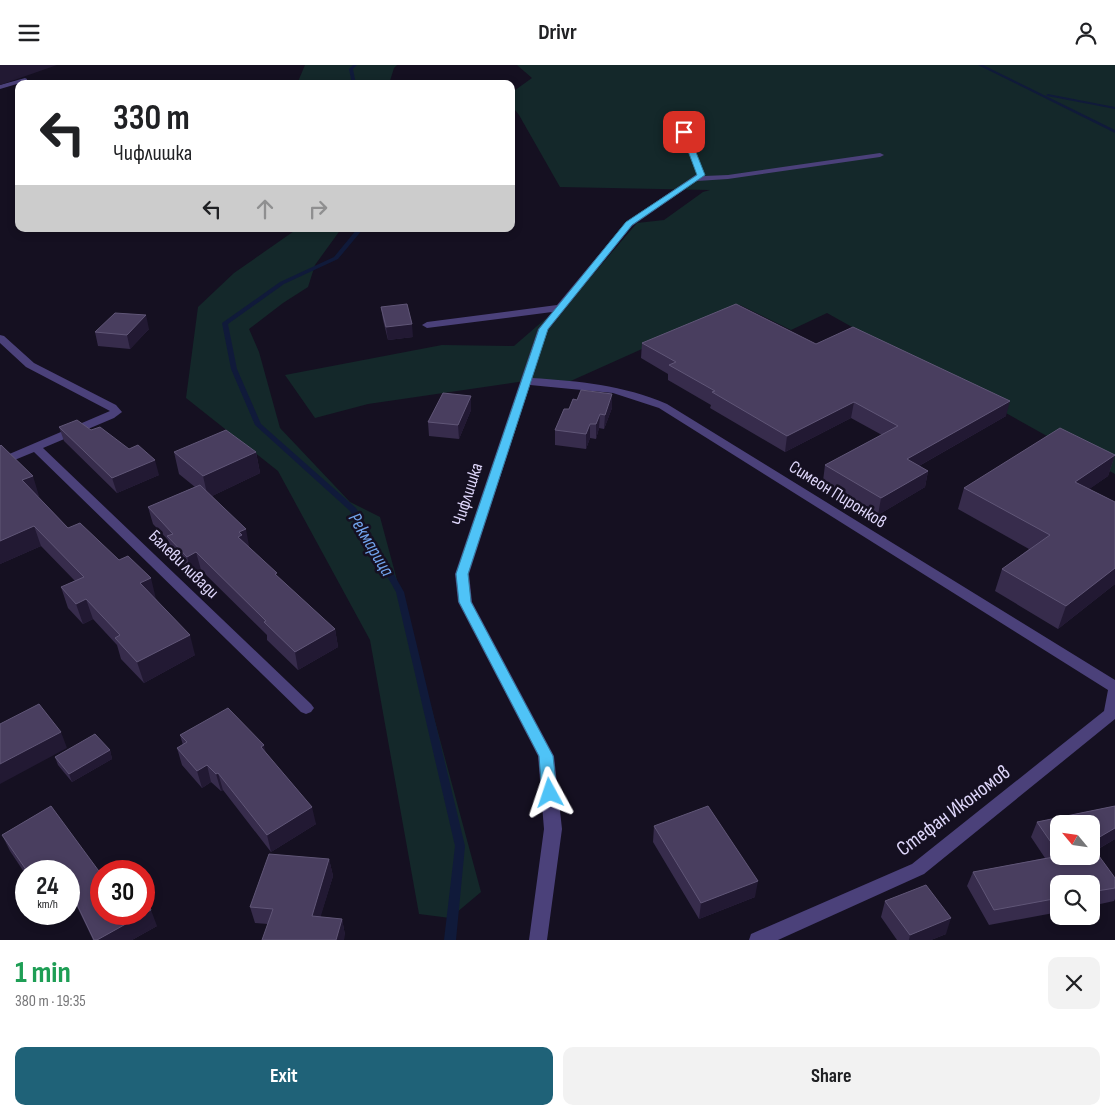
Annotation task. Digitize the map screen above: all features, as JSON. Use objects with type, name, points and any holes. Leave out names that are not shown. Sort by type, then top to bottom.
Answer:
[{"type":"street","points":[[0,87],[15,83]]},
{"type":"street","points":[[679,117],[701,175],[696,179]]},
{"type":"street","points":[[696,179],[728,177],[880,155]]},
{"type":"street","name":"Чифлишка","points":[[538,940],[553,829],[546,756],[465,602],[462,574],[543,329],[629,224],[696,179]]},
{"type":"street","points":[[427,325],[560,308]]},
{"type":"street","points":[[0,338],[30,365],[112,407],[116,412],[0,462]]},
{"type":"street","name":"Симеон Пиронков","points":[[525,381],[611,388],[645,397],[663,406],[1115,689]]},
{"type":"street","name":"Балеви ливади","points":[[35,447],[306,708]]},
{"type":"street","name":"Стефан Икономов","points":[[758,940],[918,869],[1111,714],[1115,689]]},
{"type":"green space","points":[[305,65],[397,65],[394,68],[390,80],[299,80]]},
{"type":"green space","points":[[517,65],[1115,65],[1115,474],[827,313],[791,330],[740,305],[564,384],[525,381],[368,404],[315,418],[285,375],[442,345],[514,346],[582,287],[637,223],[664,220],[703,192],[710,190],[560,187],[515,110],[515,90],[532,78]]},
{"type":"green space","points":[[293,232],[339,232],[315,265],[308,287],[249,329],[259,352],[280,428],[350,502],[380,517],[481,892],[450,918],[419,914],[370,640],[278,471],[186,398],[198,307],[234,273]]},
{"type":"building","points":[[407,304],[412,324],[386,327],[381,307]]},
{"type":"building","points":[[736,304],[816,344],[853,327],[1010,401],[907,459],[928,471],[881,498],[825,465],[898,426],[854,402],[787,436],[669,365],[676,362],[642,343]]},
{"type":"building","points":[[115,313],[146,315],[127,335],[95,332]]},
{"type":"building","points":[[581,390],[612,394],[605,415],[600,414],[596,424],[590,424],[586,434],[555,430],[564,409],[569,409],[573,399],[577,400]]},
{"type":"building","points":[[443,393],[471,396],[458,425],[428,422]]},
{"type":"building","points":[[77,420],[91,430],[100,427],[129,449],[138,445],[155,460],[112,478],[59,427]]},
{"type":"building","points":[[1060,428],[1115,455],[1075,482],[1115,502],[1115,568],[1066,606],[1002,569],[1050,535],[964,488]]},
{"type":"building","points":[[226,430],[256,452],[203,476],[174,452]]},
{"type":"building","points":[[1,445],[33,476],[22,480],[68,528],[80,523],[119,560],[128,556],[151,578],[140,583],[190,635],[137,662],[115,638],[120,635],[86,599],[76,604],[61,587],[84,577],[34,526],[0,541]]},
{"type":"building","points":[[200,485],[246,529],[239,532],[242,535],[238,537],[335,629],[295,652],[196,552],[187,557],[167,536],[173,534],[148,507]]},
{"type":"building","points":[[39,704],[61,732],[0,764],[0,724]]},
{"type":"building","points":[[228,708],[264,745],[261,747],[312,807],[267,835],[218,773],[216,774],[207,765],[197,771],[177,748],[187,742],[180,735]]},
{"type":"building","points":[[95,734],[110,750],[69,774],[55,757]]},
{"type":"building","points":[[51,806],[91,860],[90,925],[124,925],[94,940],[80,911],[80,860],[19,860],[2,835]]},
{"type":"building","points":[[708,806],[758,881],[701,903],[654,826]]},
{"type":"building","points":[[1115,806],[1115,828],[1100,837],[1100,815],[1071,815]]},
{"type":"building","points":[[1050,819],[1050,841],[1037,822]]},
{"type":"building","points":[[269,854],[329,859],[312,916],[342,919],[336,940],[262,940],[273,909],[250,907]]},
{"type":"building","points":[[1100,857],[1115,878],[1115,888],[1100,890],[1100,875],[1050,875],[1050,900],[994,910],[973,872],[1050,858],[1050,865],[1100,865]]},
{"type":"building","points":[[926,885],[951,918],[910,935],[885,901]]},
{"type":"waterway","name":"Рекмарица","points":[[353,80],[351,69],[355,65]]},
{"type":"waterway","points":[[980,65],[1115,132]]},
{"type":"waterway","points":[[1048,95],[1115,108]]},
{"type":"waterway","name":"Рекмарица","points":[[358,232],[336,258],[282,283],[225,323],[234,369],[258,425],[353,510],[400,592],[460,846],[450,940]]},
{"type":"route","points":[[550,793],[546,756],[465,602],[462,574],[543,329],[629,224],[701,175],[684,132]]}]
